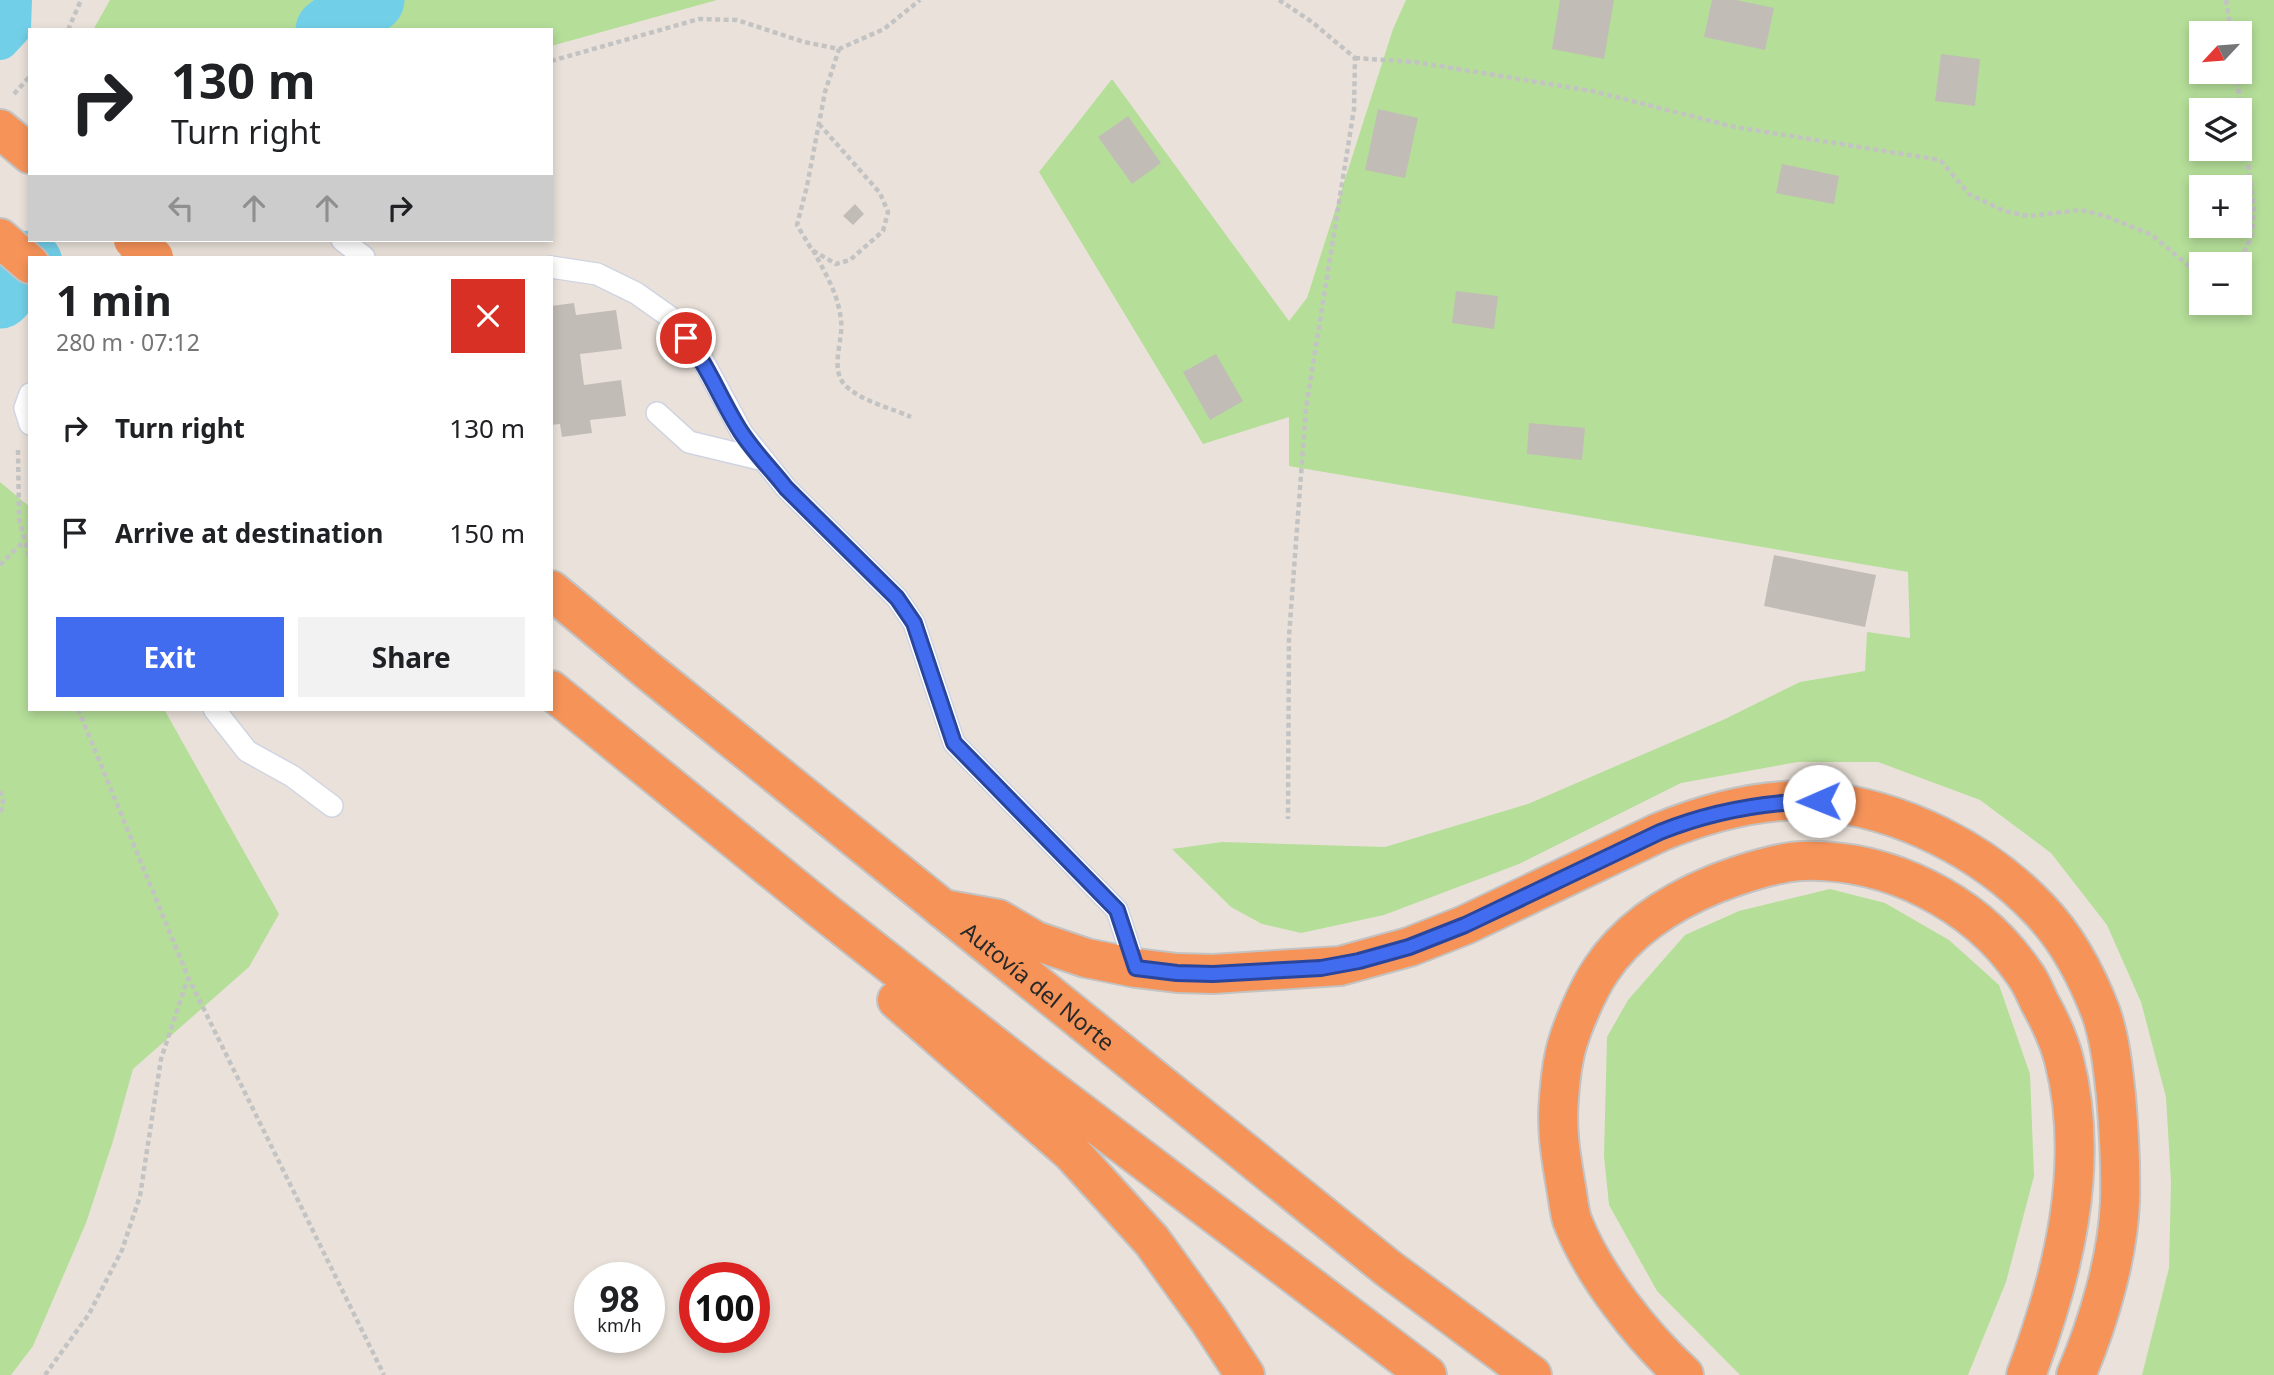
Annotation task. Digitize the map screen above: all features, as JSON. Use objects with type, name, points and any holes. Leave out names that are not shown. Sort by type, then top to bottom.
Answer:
[{"type":"highway","points":[[0,129],[28,151]]},
{"type":"highway","points":[[0,238],[28,262]]},
{"type":"highway","points":[[135,242],[152,256]]},
{"type":"highway","name":"Autovía del Norte","points":[[553,592],[667,687],[1389,1269],[1532,1375]]},
{"type":"highway","points":[[553,692],[822,910],[1030,1074],[1427,1375]]},
{"type":"highway","points":[[943,909],[999,919],[1036,941],[1086,957],[1136,968],[1177,973],[1265,972],[1340,966],[1378,956],[1465,925],[1690,820],[1786,801],[1819,801],[1850,806],[1919,827],[1977,857],[2039,909],[2082,970],[2101,1015],[2114,1075],[2119,1134],[2120,1204],[2109,1278],[2076,1375]]},
{"type":"highway","points":[[1684,1375],[1631,1317],[1592,1261],[1572,1218],[1559,1147],[1557,1117],[1564,1056],[1578,1017],[1601,970],[1649,919],[1686,896],[1721,882],[1799,861],[1850,864],[1906,878],[1954,903],[1991,933],[2025,973],[2053,1029],[2064,1059],[2070,1092],[2074,1149],[2071,1217],[2044,1327],[2026,1375]]},
{"type":"highway","points":[[822,910],[865,972],[1072,1153],[1152,1241],[1245,1375]]},
{"type":"lane","points":[[136,256],[148,242]]},
{"type":"lane","points":[[345,242],[363,256]]},
{"type":"lane","points":[[553,267],[597,274],[636,293],[670,317],[702,359],[742,433],[786,488],[897,598],[914,623],[954,743],[1117,910],[1136,968]]},
{"type":"lane","points":[[657,413],[690,442],[764,460]]},
{"type":"lane","points":[[216,711],[247,751],[292,776],[332,806]]},
{"type":"path","points":[[69,28],[81,0]]},
{"type":"path","points":[[553,60],[699,19],[737,20],[804,42],[839,49],[884,29],[920,0]]},
{"type":"path","points":[[1279,0],[1312,22],[1355,58],[1415,62],[1592,91],[1735,127],[1940,160],[1969,194],[2004,211],[2029,216],[2081,210],[2105,216],[2152,234],[2189,266]]},
{"type":"path","points":[[2226,0],[2229,21]]},
{"type":"path","points":[[839,49],[825,92],[797,225],[834,288],[842,321],[837,368],[845,386],[911,417]]},
{"type":"path","points":[[1288,819],[1289,636],[1306,408],[1354,109],[1355,58]]},
{"type":"path","points":[[2238,84],[2254,208],[2252,235],[2244,252]]},
{"type":"path","points":[[812,250],[836,264],[850,260],[883,231],[888,212],[880,193],[819,124]]},
{"type":"path","points":[[28,409],[18,446],[17,488],[19,519],[28,553]]},
{"type":"path","points":[[0,565],[24,541]]},
{"type":"path","points":[[79,711],[188,977],[384,1375]]},
{"type":"path","points":[[0,791],[3,801],[0,816]]},
{"type":"path","points":[[45,1375],[89,1314],[122,1251],[140,1196],[161,1059],[188,977]]},
{"type":"green space","points":[[110,0],[717,0],[553,45],[553,28],[94,28]]},
{"type":"green space","points":[[1406,0],[2274,0],[2274,1375],[2142,1375],[2169,1268],[2171,1182],[2166,1097],[2141,1002],[2107,925],[2051,853],[1980,800],[1878,762],[1798,762],[1681,783],[1519,864],[1384,915],[1301,933],[1262,924],[1231,907],[1172,849],[1222,842],[1385,847],[1528,804],[1725,719],[1800,682],[1865,671],[1867,632],[1910,638],[1908,572],[1289,466],[1289,417],[1203,444],[1039,172],[1112,79],[1289,321],[1307,298],[1393,29]]},
{"type":"green space","points":[[0,482],[28,505],[28,711],[165,711],[279,914],[249,967],[133,1069],[86,1223],[33,1346],[11,1375],[0,1375]]},
{"type":"green space","points":[[1830,889],[1885,903],[1949,940],[1999,985],[2030,1074],[2034,1176],[2006,1282],[1968,1375],[1740,1375],[1657,1291],[1609,1205],[1604,1156],[1607,1037],[1628,1000],[1685,935],[1739,911]]},
{"type":"building","points":[[1560,0],[1614,0],[1604,59],[1552,49]]},
{"type":"building","points":[[1712,0],[1736,0],[1774,8],[1765,50],[1704,37]]},
{"type":"building","points":[[1941,54],[1980,59],[1975,106],[1935,101]]},
{"type":"building","points":[[1378,109],[1418,118],[1405,178],[1365,170]]},
{"type":"building","points":[[1128,116],[1161,163],[1132,184],[1098,137]]},
{"type":"building","points":[[1782,164],[1839,176],[1834,204],[1776,193]]},
{"type":"building","points":[[855,204],[864,214],[853,225],[843,216]]},
{"type":"building","points":[[1456,291],[1498,296],[1494,329],[1452,323]]},
{"type":"building","points":[[574,303],[576,315],[616,310],[622,349],[580,354],[584,385],[621,380],[626,416],[590,420],[592,433],[562,437],[560,424],[553,425],[553,306]]},
{"type":"building","points":[[1216,354],[1243,401],[1210,420],[1183,372]]},
{"type":"building","points":[[1529,423],[1585,428],[1582,460],[1527,454]]},
{"type":"building","points":[[1774,555],[1876,575],[1865,627],[1764,606]]},
{"type":"waterway","points":[[0,41],[12,28],[13,0]]},
{"type":"waterway","points":[[331,28],[372,0]]},
{"type":"waterway","points":[[0,296],[28,265]]},
{"type":"route","points":[[686,338],[702,359],[742,433],[786,488],[897,598],[914,623],[954,743],[1117,910],[1136,968],[1213,974],[1340,966],[1409,947],[1465,925],[1690,820],[1786,801],[1819,801]]}]
